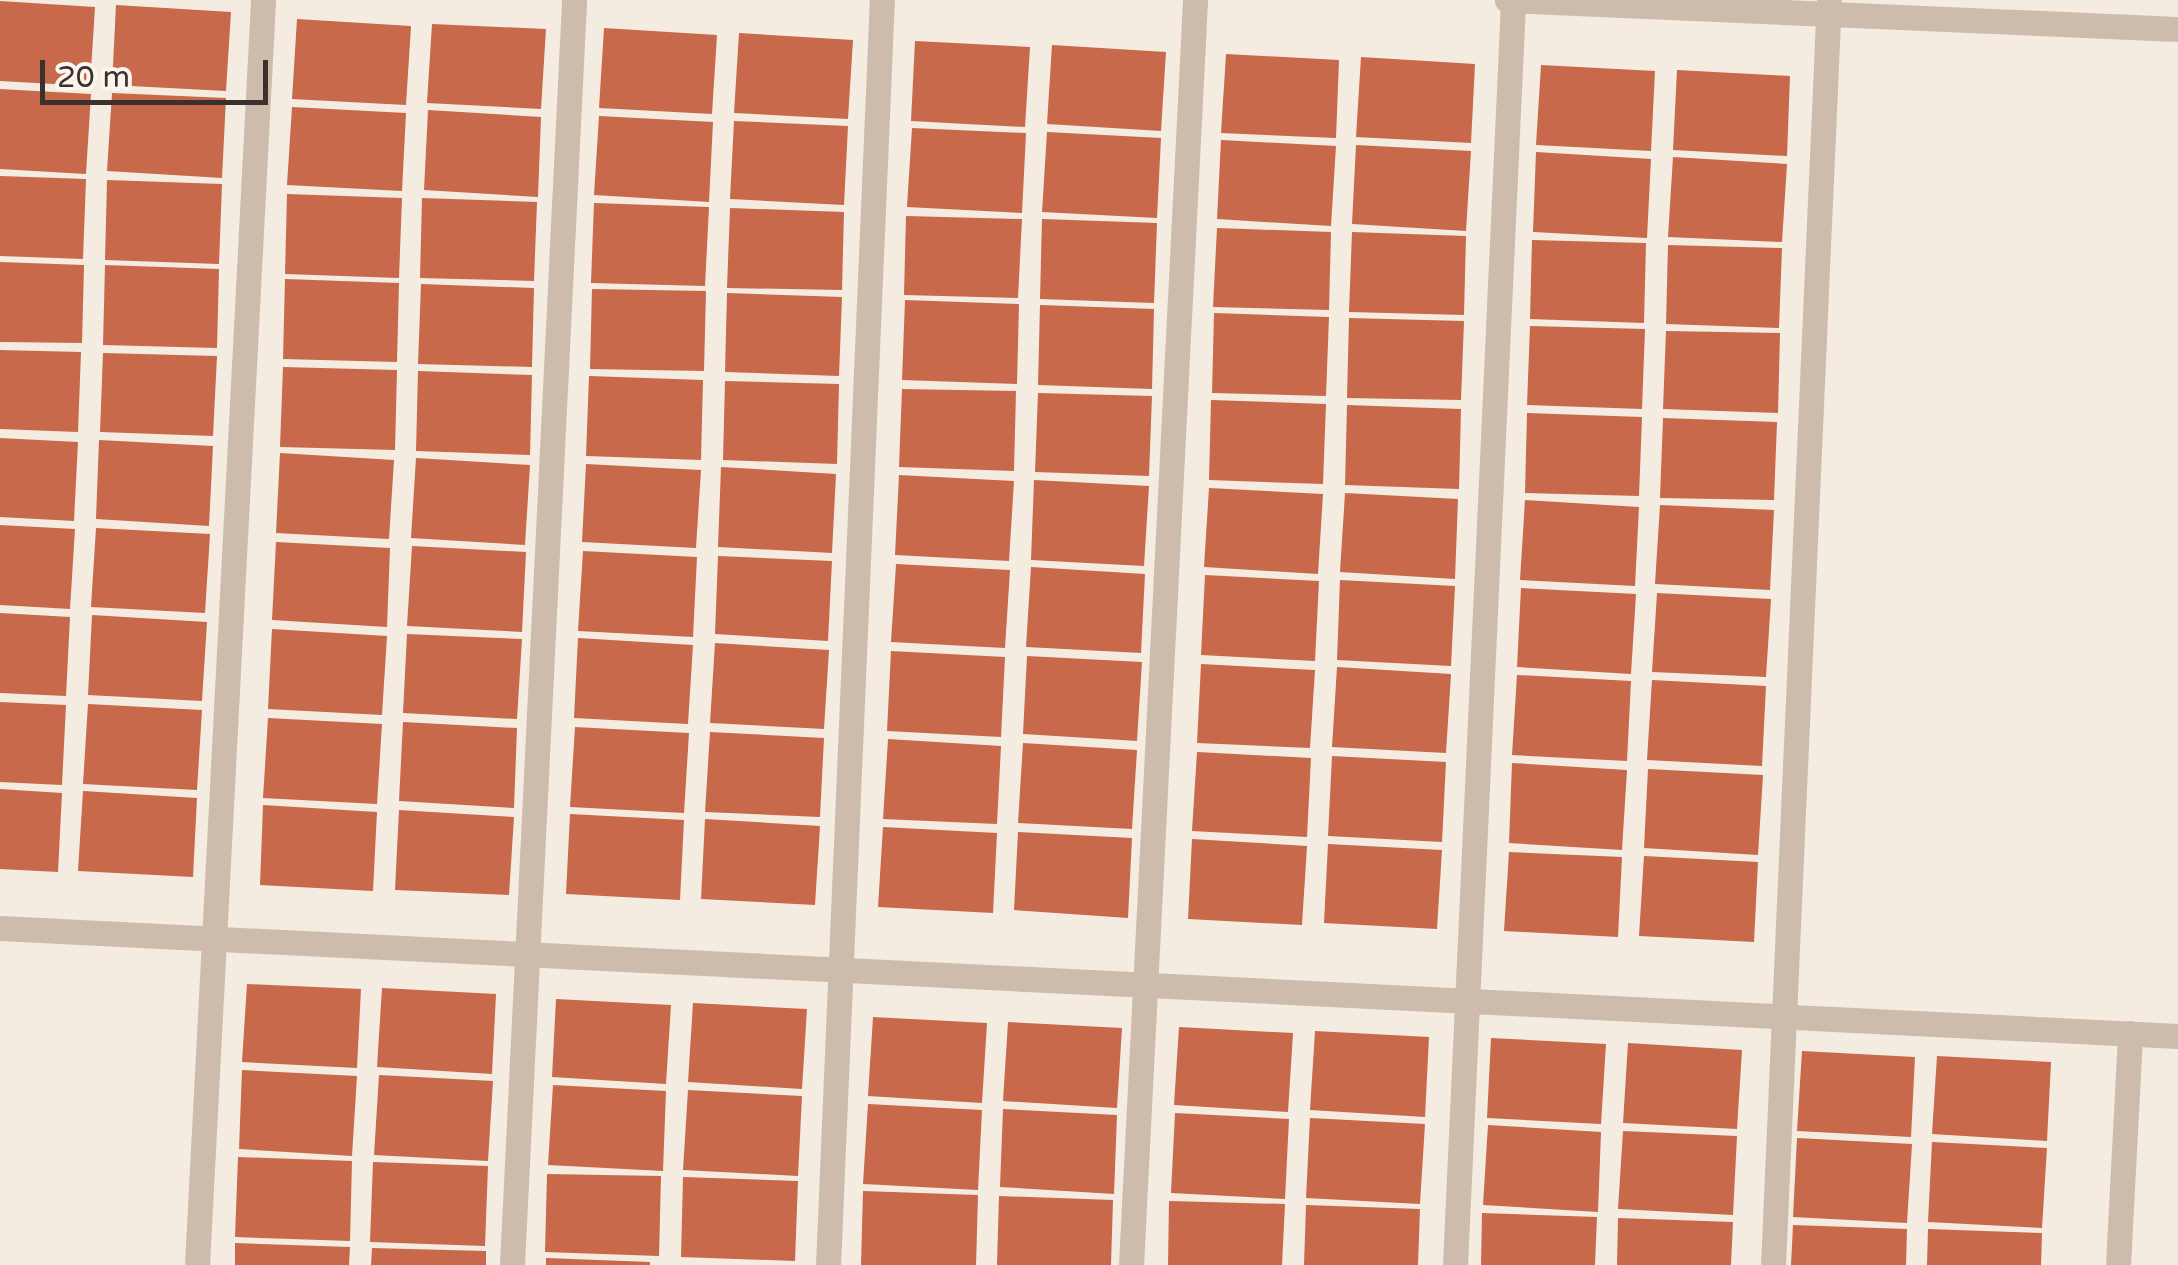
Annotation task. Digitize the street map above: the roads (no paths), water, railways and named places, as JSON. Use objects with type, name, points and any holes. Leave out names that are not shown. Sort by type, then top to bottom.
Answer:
[{"type":"street","points":[[197,1265],[263,0]]},
{"type":"street","points":[[512,1265],[574,0]]},
{"type":"street","points":[[828,1265],[882,0]]},
{"type":"street","points":[[1131,1265],[1195,0]]},
{"type":"street","points":[[1455,1265],[1511,0],[1829,8],[2178,29]]},
{"type":"street","points":[[1772,1265],[1788,1015],[1829,8]]},
{"type":"street","points":[[0,928],[2178,1036]]},
{"type":"street","points":[[2118,1265],[2130,1033]]}]
